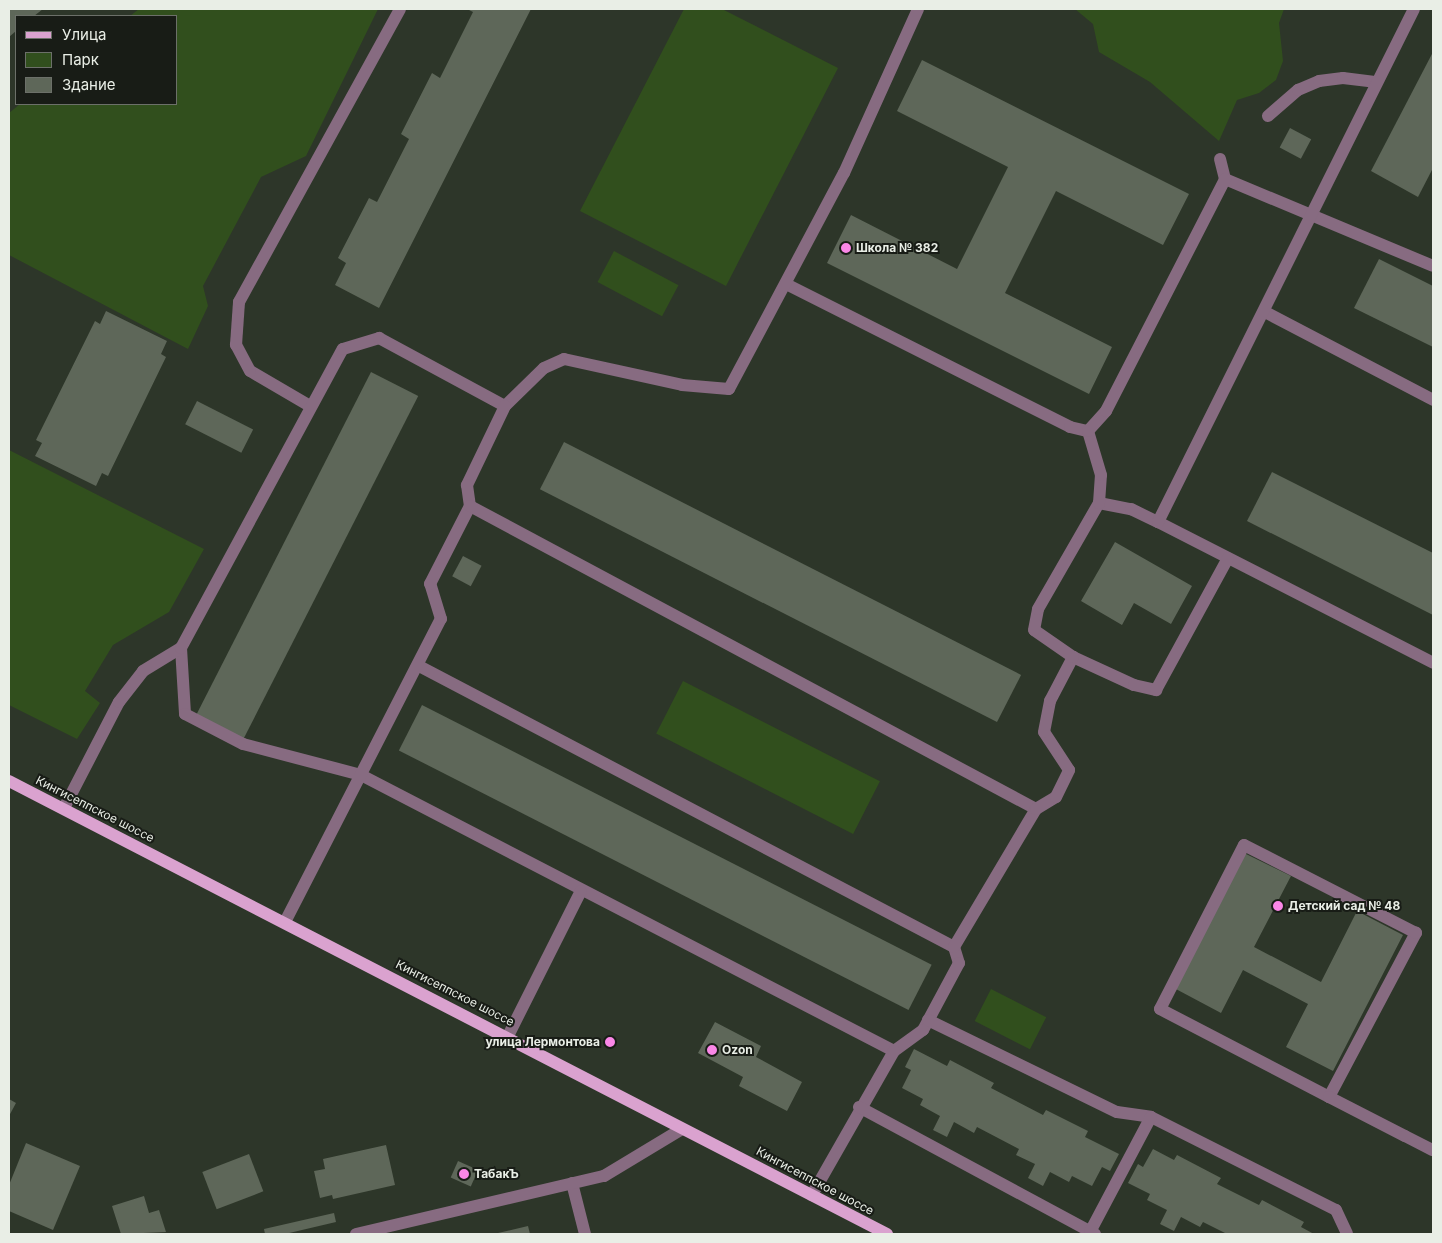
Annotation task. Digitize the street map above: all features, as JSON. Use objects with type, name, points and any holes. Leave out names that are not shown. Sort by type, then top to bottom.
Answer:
[{"type":"main road","name":"Кингисеппское шоссе","points":[[9,781],[508,1036],[682,1129],[887,1234]]},
{"type":"street","points":[[310,406],[250,371],[236,345],[239,302],[400,9]]},
{"type":"street","points":[[285,922],[419,666],[441,619],[430,584],[470,506],[467,485],[505,406],[544,368],[564,359],[682,385],[729,389],[844,173],[918,9]]},
{"type":"street","points":[[1158,522],[1265,312],[1310,214],[1375,82],[1414,9]]},
{"type":"street","points":[[1268,116],[1298,90],[1319,81],[1343,78],[1375,82]]},
{"type":"street","points":[[1088,431],[1106,411],[1225,179],[1220,159]]},
{"type":"street","points":[[1225,179],[1433,266]]},
{"type":"street","points":[[786,284],[1070,427],[1088,431]]},
{"type":"street","points":[[1265,312],[1433,400]]},
{"type":"street","points":[[64,808],[119,702],[143,671],[181,648],[310,406],[343,349],[379,338],[505,406]]},
{"type":"street","points":[[1088,431],[1101,476],[1099,503],[1038,609],[1034,630],[1073,657],[1134,685],[1156,690],[1228,558]]},
{"type":"street","points":[[1099,503],[1132,509],[1433,663]]},
{"type":"street","points":[[470,506],[1036,809]]},
{"type":"street","points":[[181,648],[185,714],[243,744],[361,775],[580,891],[894,1051]]},
{"type":"street","points":[[954,947],[1036,809],[1056,797],[1069,770],[1044,732],[1050,701],[1073,657]]},
{"type":"street","points":[[419,666],[954,947],[959,963],[923,1030],[894,1051],[859,1107],[812,1194]]},
{"type":"street","points":[[1330,1097],[1416,933],[1244,845],[1160,1009],[1330,1097],[1433,1150]]},
{"type":"street","points":[[508,1036],[580,891]]},
{"type":"street","points":[[928,1020],[1117,1112],[1152,1117],[1336,1210],[1344,1234]]},
{"type":"street","points":[[859,1107],[1092,1233],[1152,1117]]},
{"type":"street","points":[[356,1234],[604,1176],[682,1129]]},
{"type":"street","points":[[572,1183],[585,1234]]},
{"type":"green space","points":[[139,9],[378,9],[306,156],[261,177],[203,286],[208,306],[188,349],[9,255],[9,113],[19,105],[178,105],[178,15],[131,15]]},
{"type":"green space","points":[[684,9],[722,9],[838,68],[726,286],[580,211]]},
{"type":"green space","points":[[1075,9],[1284,9],[1279,23],[1283,61],[1276,80],[1259,93],[1237,100],[1219,141],[1150,82],[1099,52],[1093,24]]},
{"type":"green space","points":[[614,251],[678,285],[662,316],[598,282]]},
{"type":"green space","points":[[9,450],[204,549],[169,612],[113,645],[85,691],[100,703],[77,739],[9,705]]},
{"type":"green space","points":[[683,681],[880,781],[853,834],[656,734]]},
{"type":"green space","points":[[991,989],[1046,1017],[1030,1049],[975,1021]]},
{"type":"building","points":[[9,9],[43,9],[35,15],[15,15],[15,32],[9,37]]},
{"type":"building","points":[[467,9],[531,9],[379,308],[335,285],[346,263],[338,258],[369,198],[377,202],[409,139],[401,134],[432,73],[440,78],[473,12]]},
{"type":"building","points":[[1433,52],[1433,168],[1418,197],[1371,171]]},
{"type":"building","points":[[922,60],[1189,194],[1163,245],[1056,191],[1005,293],[1112,347],[1089,394],[827,263],[851,215],[957,269],[1008,167],[897,111]]},
{"type":"building","points":[[1290,128],[1311,139],[1301,159],[1280,147]]},
{"type":"building","points":[[1379,259],[1433,286],[1433,347],[1354,308]]},
{"type":"building","points":[[106,311],[167,341],[161,354],[166,357],[108,476],[102,473],[96,486],[35,456],[42,443],[36,440],[95,321],[100,324]]},
{"type":"building","points":[[371,372],[418,396],[243,739],[196,715]]},
{"type":"building","points":[[197,401],[253,430],[241,453],[185,424]]},
{"type":"building","points":[[564,442],[1021,675],[997,722],[540,489]]},
{"type":"building","points":[[1272,472],[1433,553],[1433,615],[1247,521]]},
{"type":"building","points":[[1115,542],[1192,586],[1171,624],[1134,603],[1122,625],[1081,601]]},
{"type":"building","points":[[463,556],[482,566],[471,586],[452,576]]},
{"type":"building","points":[[422,705],[932,965],[909,1010],[399,750]]},
{"type":"building","points":[[1244,853],[1291,876],[1254,947],[1321,982],[1357,911],[1403,935],[1333,1071],[1286,1047],[1308,1004],[1243,970],[1221,1013],[1174,988]]},
{"type":"building","points":[[715,1022],[761,1046],[756,1057],[802,1082],[787,1111],[739,1086],[743,1077],[698,1053]]},
{"type":"building","points":[[914,1049],[947,1066],[950,1060],[994,1083],[991,1088],[1043,1115],[1046,1110],[1088,1131],[1085,1137],[1119,1154],[1110,1171],[1102,1167],[1092,1186],[1072,1176],[1069,1182],[1050,1172],[1043,1186],[1028,1178],[1035,1164],[1016,1155],[1019,1149],[977,1127],[974,1133],[954,1122],[947,1137],[933,1130],[940,1116],[920,1105],[923,1099],[902,1088],[911,1070],[905,1067]]},
{"type":"building","points":[[9,1099],[16,1103],[9,1116]]},
{"type":"building","points":[[26,1143],[80,1166],[53,1230],[9,1211],[9,1185]]},
{"type":"building","points":[[386,1145],[395,1185],[333,1199],[332,1195],[320,1198],[314,1171],[325,1169],[323,1159]]},
{"type":"building","points":[[1153,1149],[1174,1160],[1177,1155],[1221,1178],[1217,1184],[1259,1205],[1262,1200],[1304,1222],[1301,1227],[1314,1234],[1227,1234],[1203,1222],[1200,1227],[1181,1217],[1174,1231],[1160,1224],[1167,1210],[1147,1200],[1150,1194],[1128,1183],[1138,1164],[1143,1167]]},
{"type":"building","points":[[249,1154],[263,1191],[217,1209],[202,1172]]},
{"type":"building","name":"ТабакЪ","points":[[458,1161],[478,1170],[471,1186],[451,1177]]},
{"type":"building","points":[[144,1196],[149,1213],[159,1210],[166,1232],[121,1234],[112,1206]]},
{"type":"building","points":[[334,1213],[336,1222],[285,1234],[265,1234],[264,1229]]},
{"type":"building","points":[[528,1226],[530,1234],[498,1234],[498,1233]]},
{"type":"place","name":"Школа № 382","points":[[846,248]]},
{"type":"place","name":"Детский сад № 48","points":[[1278,906]]},
{"type":"place","name":"улица Лермонтова","points":[[610,1042]]},
{"type":"place","name":"Ozon","points":[[712,1050]]},
{"type":"place","name":"ТабакЪ","points":[[464,1174]]}]
